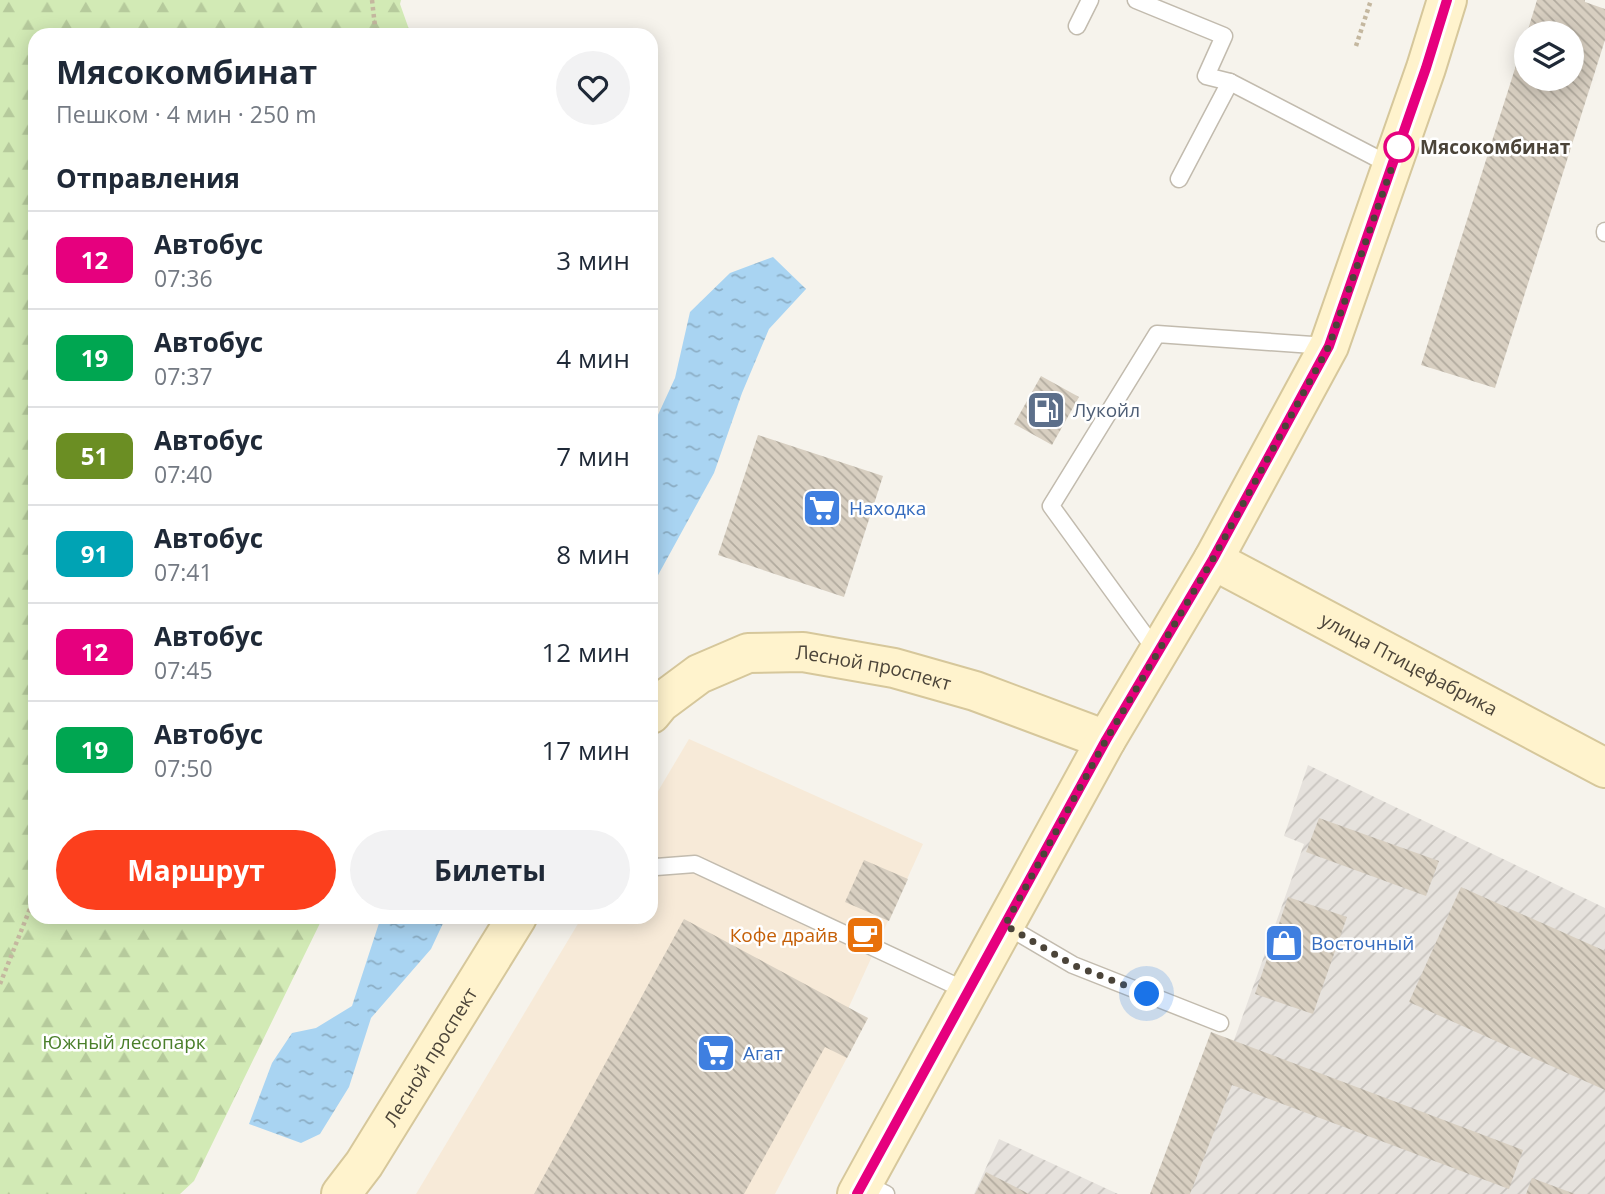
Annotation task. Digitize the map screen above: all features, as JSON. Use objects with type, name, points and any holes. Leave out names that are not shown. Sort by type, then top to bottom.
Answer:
[{"type":"main road","points":[[869,1190],[1005,925],[1106,740],[1213,559],[1329,346],[1447,0]]},
{"type":"main road","name":"улица Птицефабрика","points":[[1213,559],[1605,768]]},
{"type":"main road","name":"Лесной проспект","points":[[658,705],[699,674],[748,653],[803,652],[894,668],[975,691],[1106,740]]},
{"type":"main road","name":"Лесной проспект","points":[[341,1194],[364,1164],[513,924]]},
{"type":"lane","points":[[1077,26],[1090,0]]},
{"type":"lane","points":[[1136,0],[1224,36],[1206,76],[1230,82],[1392,166]]},
{"type":"lane","points":[[1179,179],[1230,82]]},
{"type":"lane","points":[[1157,652],[1051,506],[1157,334],[1329,346]]},
{"type":"lane","points":[[658,867],[695,864],[969,992]]},
{"type":"lane","points":[[1005,925],[1073,965],[1220,1023]]},
{"type":"path","points":[[372,0],[375,28]]},
{"type":"path","points":[[1356,46],[1371,0]]},
{"type":"path","points":[[0,984],[28,914]]},
{"type":"shaded area","points":[[689,739],[923,844],[848,1009],[868,1018],[775,1194],[416,1194],[578,924],[658,924],[658,791]]},
{"type":"shaded area","points":[[1308,765],[1605,908],[1605,1194],[1154,1194],[1228,1057],[1304,844],[1284,836]]},
{"type":"shaded area","points":[[999,1139],[1118,1194],[974,1194]]},
{"type":"green space","name":"Южный лесопарк","points":[[0,0],[401,0],[409,28],[28,28],[28,924],[320,924],[194,1181],[180,1194],[0,1194]]},
{"type":"water","points":[[773,257],[806,289],[769,329],[742,393],[714,473],[658,575],[658,415],[675,378],[690,312],[730,273]]},
{"type":"water","points":[[379,924],[443,924],[431,949],[371,1018],[349,1087],[320,1134],[301,1143],[249,1124],[272,1063],[292,1033],[316,1028],[352,1006]]},
{"type":"building","points":[[1537,0],[1585,0],[1605,9],[1605,40],[1495,388],[1421,365],[1514,72],[1514,91],[1584,91],[1584,21],[1531,21]]},
{"type":"building","name":"Лукойл","points":[[1041,376],[1079,397],[1052,445],[1014,424]]},
{"type":"building","points":[[758,435],[883,476],[844,597],[718,555]]},
{"type":"building","points":[[1319,818],[1439,861],[1426,896],[1306,852]]},
{"type":"building","points":[[864,860],[908,879],[889,921],[845,902]]},
{"type":"building","points":[[1461,887],[1605,951],[1605,1090],[1409,1002]]},
{"type":"building","points":[[1288,897],[1347,917],[1313,1014],[1255,994]]},
{"type":"building","name":"Агат","points":[[684,919],[868,1018],[847,1058],[825,1047],[744,1194],[534,1194]]},
{"type":"building","points":[[1211,1032],[1523,1150],[1509,1189],[1232,1085],[1190,1194],[1150,1194]]},
{"type":"building","points":[[986,1172],[1029,1194],[975,1194]]},
{"type":"building","points":[[1532,1178],[1575,1194],[1526,1194]]},
{"type":"bus line","name":"12","points":[[857,1194],[1106,740],[1213,559],[1329,346],[1447,0]]},
{"type":"place","name":"Мясокомбинат","points":[[1399,147]]},
{"type":"place","name":"Лукойл","points":[[1046,410]]},
{"type":"place","name":"Находка","points":[[822,508]]},
{"type":"place","name":"Кофе драйв","points":[[865,935]]},
{"type":"place","name":"Восточный","points":[[1284,943]]},
{"type":"place","name":"Агат","points":[[716,1053]]},
{"type":"route","points":[[1147,994],[1073,965],[1005,925],[1106,740],[1213,559],[1329,346],[1399,147]]}]
